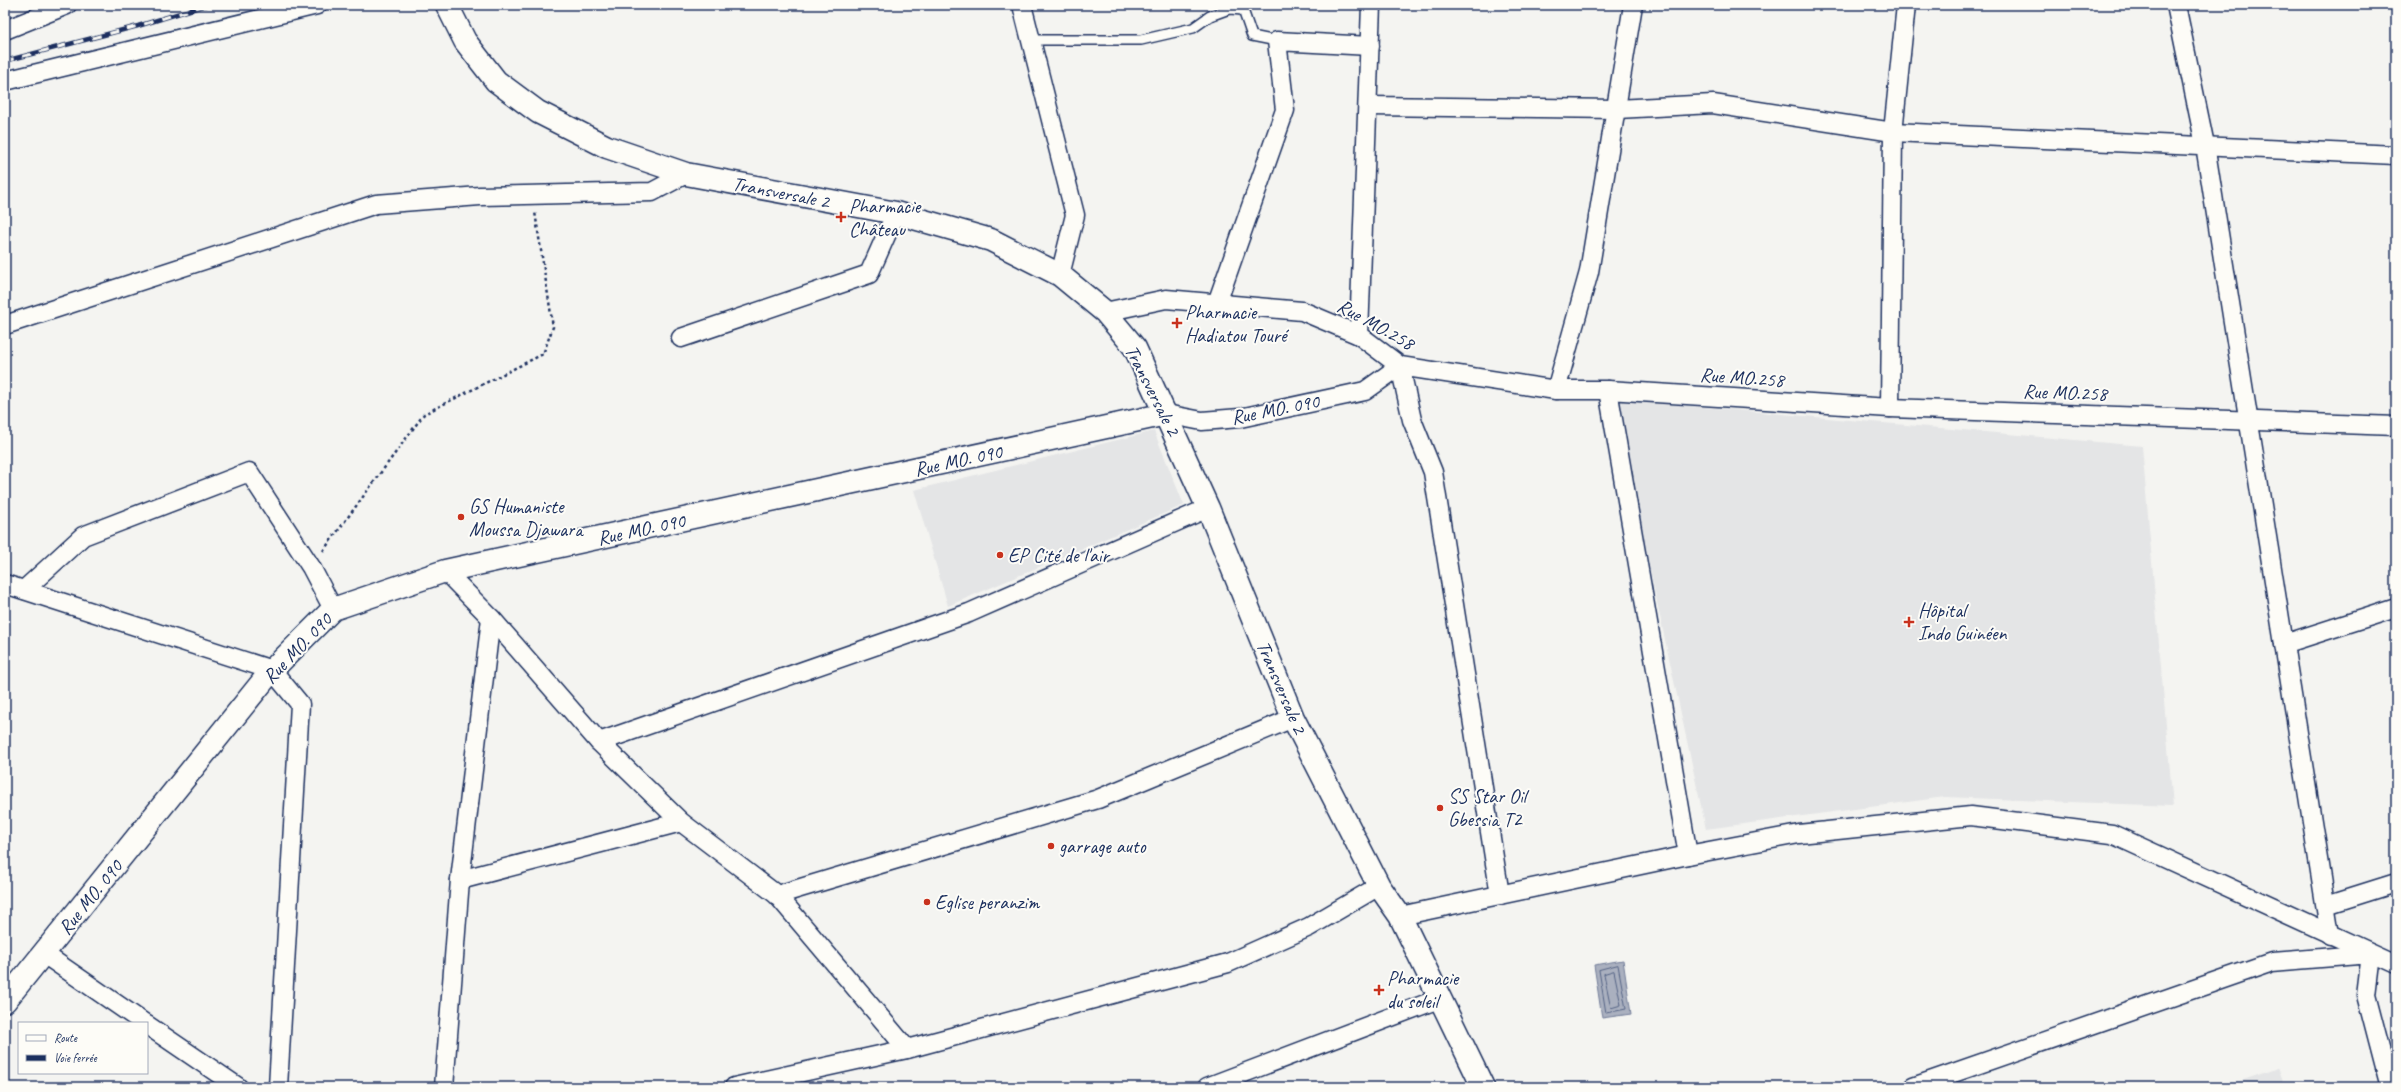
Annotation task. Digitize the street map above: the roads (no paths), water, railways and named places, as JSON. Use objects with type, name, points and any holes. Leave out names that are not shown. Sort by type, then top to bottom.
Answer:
[{"type":"main road","name":"Transversale 2","points":[[447,5],[466,41],[496,81],[538,112],[607,147],[686,174],[896,213],[991,240],[1060,275],[1105,312],[1135,348],[1208,508],[1293,718],[1379,886],[1400,916],[1483,1087]]},
{"type":"main road","name":"Rue MO. 090","points":[[5,1002],[272,670],[333,609],[445,572],[1166,414]]},
{"type":"street","points":[[5,30],[67,5]]},
{"type":"street","points":[[5,81],[317,5]]},
{"type":"street","points":[[1022,5],[1075,215],[1060,275]]},
{"type":"street","points":[[1359,335],[1371,5]]},
{"type":"street","points":[[1556,390],[1589,272],[1617,108],[1632,5]]},
{"type":"street","points":[[1890,408],[1893,132],[1906,5]]},
{"type":"street","points":[[2176,5],[2205,145],[2247,419],[2330,935]]},
{"type":"street","points":[[1217,303],[1285,110],[1277,41],[1370,46]]},
{"type":"street","points":[[1368,106],[1617,108],[1713,104],[1893,132],[2396,154]]},
{"type":"street","points":[[5,325],[376,204],[480,196],[652,192],[686,174]]},
{"type":"street","points":[[681,338],[869,274],[896,213]]},
{"type":"street","name":"Rue MO.258","points":[[1105,312],[1166,299],[1302,311],[1359,335],[1400,366],[1556,390],[1608,390],[1890,408],[2247,419],[2396,426]]},
{"type":"street","points":[[1400,366],[1412,420],[1433,472],[1500,895]]},
{"type":"street","name":"Rue MO. 090","points":[[1166,414],[1202,421],[1240,418],[1365,391],[1400,366]]},
{"type":"street","points":[[1608,390],[1688,855]]},
{"type":"street","points":[[24,590],[83,536],[248,472],[311,567],[333,609]]},
{"type":"street","points":[[599,742],[969,613],[1208,508]]},
{"type":"street","points":[[445,572],[491,618],[599,742],[681,822],[777,895],[907,1049]]},
{"type":"street","points":[[5,584],[272,670],[300,704],[278,1087]]},
{"type":"street","points":[[2284,644],[2396,608]]},
{"type":"street","points":[[444,1087],[460,880],[491,618]]},
{"type":"street","points":[[777,895],[1098,799],[1293,718]]},
{"type":"street","points":[[1400,916],[1688,855],[1799,834],[1971,816],[2112,834],[2371,954],[2396,964]]},
{"type":"street","points":[[460,880],[681,822]]},
{"type":"street","points":[[2326,905],[2396,883]]},
{"type":"street","points":[[734,1087],[811,1079],[907,1049],[1228,963],[1309,926],[1379,886]]},
{"type":"street","points":[[44,954],[143,1022]]},
{"type":"street","points":[[1913,1087],[2272,962],[2371,954]]},
{"type":"street","points":[[2371,954],[2366,995],[2390,1087]]},
{"type":"street","points":[[1207,1087],[1441,998]]},
{"type":"street","points":[[148,1026],[238,1087]]},
{"type":"lane","points":[[1031,40],[1141,40],[1193,28],[1210,16],[1229,9],[1243,10],[1252,36],[1277,41]]},
{"type":"water","points":[[1623,960],[1631,1014],[1602,1018],[1594,965]]},
{"type":"railway","points":[[5,61],[138,26],[206,5]]},
{"type":"place","name":"Pharmacie Château","points":[[841,217]]},
{"type":"place","name":"Pharmacie Hadiatou Touré","points":[[1177,323]]},
{"type":"place","name":"GS Humaniste Moussa Djawara","points":[[461,517]]},
{"type":"place","name":"EP Cité de l'air","points":[[1000,555]]},
{"type":"place","name":"Hôpital Indo Guinéen","points":[[1909,622]]},
{"type":"place","name":"SS Star Oil Gbessia T2","points":[[1440,808]]},
{"type":"place","name":"garrage auto","points":[[1051,846]]},
{"type":"place","name":"Eglise peranzim","points":[[927,902]]},
{"type":"place","name":"Pharmacie du soleil","points":[[1379,990]]}]
